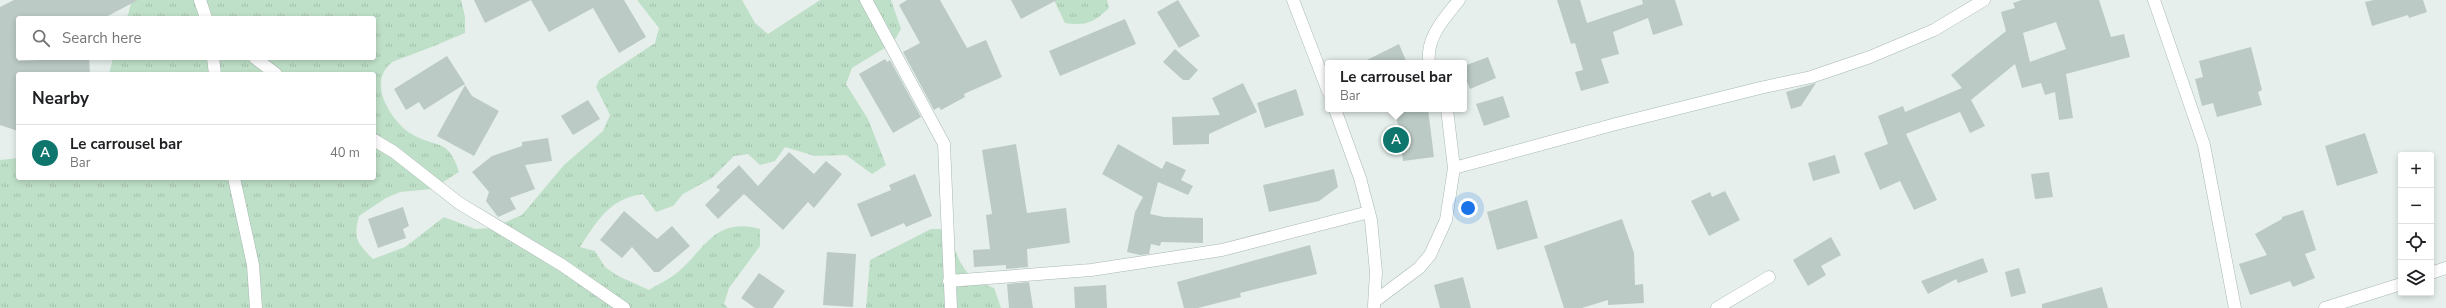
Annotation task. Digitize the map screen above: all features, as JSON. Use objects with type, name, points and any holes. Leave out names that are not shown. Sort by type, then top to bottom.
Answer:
[{"type":"street","points":[[200,0],[205,16]]},
{"type":"street","points":[[866,0],[944,144],[949,281],[952,308]]},
{"type":"street","points":[[1293,0],[1325,83]]},
{"type":"street","points":[[1429,60],[1430,43],[1437,27],[1460,0]]},
{"type":"street","points":[[1454,168],[1616,124],[1760,88],[1811,77],[1870,57],[1934,30],[1984,0]]},
{"type":"street","points":[[2154,0],[2204,145],[2235,308]]},
{"type":"street","points":[[213,60],[215,72]]},
{"type":"street","points":[[258,60],[273,72]]},
{"type":"street","points":[[1336,112],[1360,178],[1369,212],[1376,272],[1375,304]]},
{"type":"street","points":[[1375,304],[1419,268],[1430,255],[1446,220],[1454,168],[1447,112]]},
{"type":"street","points":[[376,141],[394,152],[459,203],[562,265],[624,308]]},
{"type":"street","points":[[234,180],[250,251],[256,308]]},
{"type":"street","points":[[949,281],[1091,270],[1222,250],[1369,212]]},
{"type":"street","points":[[2434,273],[2446,268]]},
{"type":"street","points":[[1716,308],[1769,277]]},
{"type":"street","points":[[2324,308],[2398,285]]},
{"type":"green space","points":[[132,0],[461,0],[465,17],[465,33],[391,63],[384,72],[381,81],[381,91],[384,101],[396,120],[410,133],[445,148],[455,161],[459,172],[432,189],[400,192],[386,198],[359,216],[356,230],[358,240],[363,249],[373,259],[405,247],[444,217],[475,229],[492,228],[522,215],[564,165],[603,131],[610,115],[596,87],[599,80],[655,43],[659,28],[637,0],[742,0],[755,23],[768,34],[820,0],[891,0],[901,29],[893,43],[852,68],[846,84],[868,119],[886,165],[872,174],[846,155],[815,156],[785,147],[775,161],[760,165],[748,154],[734,156],[712,178],[683,194],[673,206],[656,212],[643,194],[621,201],[606,212],[580,247],[595,251],[605,267],[618,276],[649,290],[678,272],[704,245],[722,231],[732,227],[745,226],[760,229],[760,246],[729,288],[724,304],[728,308],[0,308],[0,160],[16,158],[16,180],[376,180],[376,72],[110,72],[112,60],[376,60],[376,16],[128,16]]},
{"type":"green space","points":[[1054,0],[1107,0],[1109,8],[1094,20],[1084,24],[1065,23]]},
{"type":"green space","points":[[931,229],[947,229],[963,266],[974,278],[983,284],[994,288],[1001,308],[866,308],[870,260]]},
{"type":"building","points":[[14,0],[138,0],[108,16],[16,16],[16,60],[89,60],[90,72],[16,72],[16,130],[0,125],[0,7]]},
{"type":"building","points":[[474,0],[531,0],[485,23]]},
{"type":"building","points":[[531,0],[624,0],[646,37],[619,53],[593,8],[549,32]]},
{"type":"building","points":[[907,0],[940,0],[967,48],[986,40],[1002,77],[964,94],[965,97],[941,110],[939,107],[934,110],[903,52],[920,43],[899,5]]},
{"type":"building","points":[[1011,0],[1057,0],[1021,19]]},
{"type":"building","points":[[1178,0],[1200,36],[1179,48],[1157,12]]},
{"type":"building","points":[[1557,0],[1580,0],[1587,23],[1643,4],[1642,0],[1675,0],[1683,25],[1653,35],[1648,18],[1613,32],[1619,54],[1601,59],[1609,83],[1581,91],[1575,72],[1583,70],[1575,43],[1571,44]]},
{"type":"building","points":[[2022,0],[2099,0],[2111,37],[2124,34],[2130,57],[2066,74],[2073,118],[2059,120],[2055,92],[2045,95],[2041,83],[2022,88],[2015,64],[1971,100],[1985,126],[1970,133],[1960,112],[1906,134],[1937,200],[1914,210],[1900,181],[1880,190],[1864,153],[1888,144],[1878,116],[1903,106],[1905,112],[1962,88],[1951,75],[2006,31],[2001,12],[2015,8],[2013,3]],"holes":[[[2056,22],[2066,49],[2030,62],[2023,33]]]},
{"type":"building","points":[[2374,0],[2423,0],[2427,12],[2409,18],[2408,15],[2372,26],[2365,2]]},
{"type":"building","points":[[1125,19],[1136,44],[1060,76],[1049,51]]},
{"type":"building","points":[[1399,44],[1406,60],[1367,60]]},
{"type":"building","points":[[2251,47],[2262,90],[2258,92],[2262,105],[2217,117],[2213,103],[2202,106],[2195,79],[2203,77],[2199,61]]},
{"type":"building","points":[[1175,49],[1198,70],[1189,80],[1183,80],[1163,62]]},
{"type":"building","points":[[447,56],[465,84],[424,110],[419,102],[406,110],[394,89]]},
{"type":"building","points":[[1488,57],[1496,78],[1470,89],[1467,82],[1467,65]]},
{"type":"building","points":[[885,59],[887,62],[890,60],[921,117],[893,133],[859,74]]},
{"type":"building","points":[[1243,83],[1257,112],[1209,134],[1209,144],[1173,145],[1172,117],[1220,115],[1212,98]]},
{"type":"building","points":[[1816,83],[1801,106],[1791,109],[1786,92]]},
{"type":"building","points":[[465,85],[472,96],[499,111],[474,156],[437,136]]},
{"type":"building","points":[[1296,89],[1304,115],[1265,128],[1257,103]]},
{"type":"building","points":[[1503,96],[1510,117],[1484,126],[1476,104]]},
{"type":"building","points":[[588,100],[600,119],[573,135],[561,116]]},
{"type":"building","points":[[1393,112],[1428,112],[1434,157],[1403,161],[1398,124]]},
{"type":"building","points":[[2365,133],[2378,173],[2337,186],[2325,146]]},
{"type":"building","points":[[548,138],[552,161],[525,165],[535,189],[510,198],[516,209],[498,217],[486,201],[489,192],[472,172],[492,156],[522,146],[522,142]]},
{"type":"building","points":[[1016,144],[1027,213],[1066,208],[1070,243],[1027,249],[1028,267],[1006,269],[1006,265],[974,267],[973,250],[990,249],[986,215],[992,214],[982,150]]},
{"type":"building","points":[[1118,144],[1162,169],[1166,161],[1186,170],[1181,180],[1193,186],[1188,195],[1158,182],[1150,214],[1164,217],[1203,218],[1203,243],[1161,242],[1160,246],[1151,244],[1149,254],[1140,255],[1127,252],[1135,212],[1143,197],[1102,174]]},
{"type":"building","points":[[789,152],[814,174],[826,161],[842,174],[814,208],[808,202],[783,230],[744,194],[718,219],[705,205],[720,190],[716,187],[739,165],[758,186]]},
{"type":"building","points":[[1835,155],[1840,173],[1813,181],[1808,163]]},
{"type":"building","points":[[1334,169],[1338,187],[1319,201],[1269,212],[1263,185]]},
{"type":"building","points":[[2049,172],[2053,197],[2035,199],[2031,174]]},
{"type":"building","points":[[915,174],[932,216],[906,227],[904,223],[871,237],[857,204],[891,190],[889,185]]},
{"type":"building","points":[[1725,191],[1740,220],[1709,236],[1691,201],[1710,192],[1712,197]]},
{"type":"building","points":[[1527,200],[1538,238],[1497,250],[1487,212]]},
{"type":"building","points":[[403,207],[409,226],[403,229],[406,238],[378,248],[368,219]]},
{"type":"building","points":[[2303,210],[2316,250],[2305,254],[2315,278],[2293,287],[2290,281],[2250,295],[2239,264],[2267,255],[2255,234],[2282,219],[2282,217]]},
{"type":"building","points":[[624,211],[657,239],[672,226],[690,246],[659,272],[654,272],[632,247],[622,258],[600,240]]},
{"type":"building","points":[[1622,219],[1634,253],[1635,285],[1643,284],[1644,303],[1608,305],[1608,300],[1582,308],[1564,308],[1544,246]]},
{"type":"building","points":[[1831,237],[1841,255],[1821,266],[1826,275],[1808,286],[1793,260]]},
{"type":"building","points":[[1310,245],[1317,274],[1240,293],[1241,297],[1198,308],[1184,308],[1177,282]]},
{"type":"building","points":[[827,252],[856,254],[853,307],[823,305]]},
{"type":"building","points":[[1983,258],[1988,272],[1958,283],[1956,279],[1928,294],[1921,281]]},
{"type":"building","points":[[2019,268],[2026,293],[2011,297],[2005,272]]},
{"type":"building","points":[[759,273],[785,291],[773,308],[755,308],[741,298]]},
{"type":"building","points":[[1463,277],[1471,308],[1440,308],[1434,285]]},
{"type":"building","points":[[1029,282],[1033,308],[1009,308],[1007,284]]},
{"type":"building","points":[[1106,285],[1107,308],[1075,308],[1074,287]]},
{"type":"building","points":[[2102,287],[2108,308],[2042,308],[2042,304]]},
{"type":"place","name":"Le carrousel bar","points":[[1396,140]]}]
